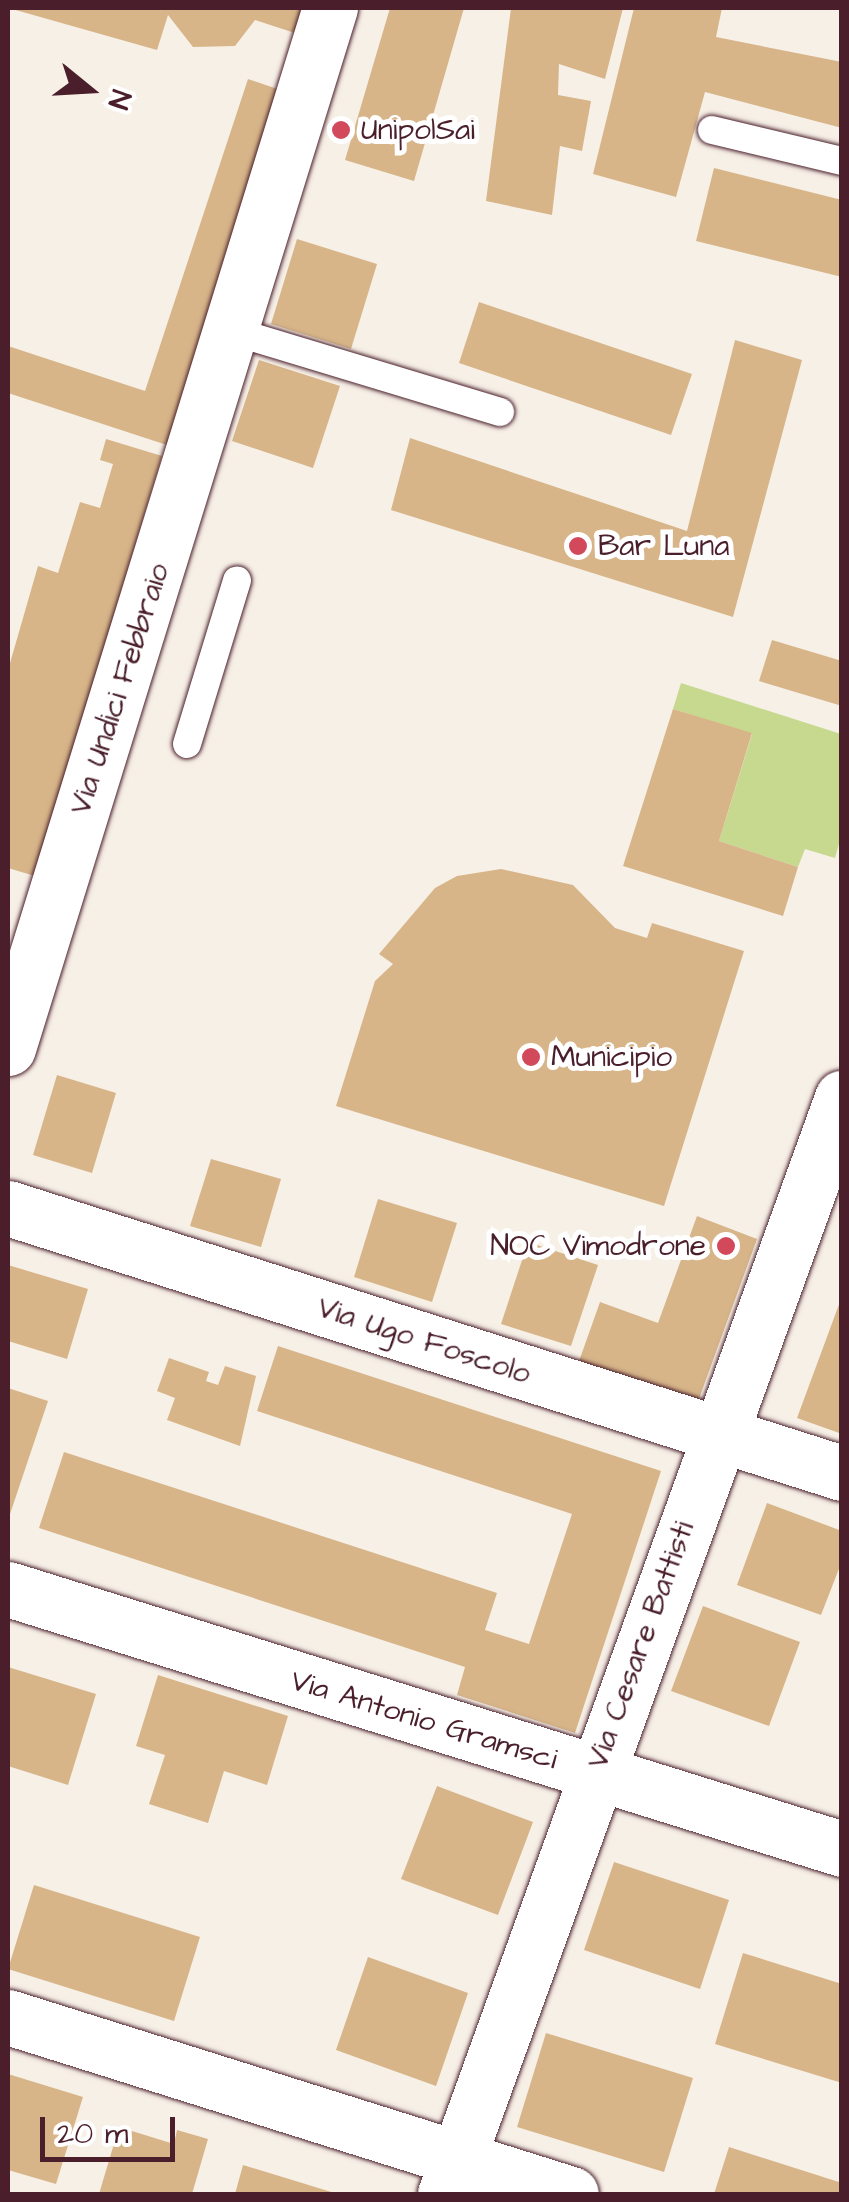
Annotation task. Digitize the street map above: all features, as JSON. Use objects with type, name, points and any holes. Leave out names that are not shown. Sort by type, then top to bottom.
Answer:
[{"type":"street","name":"Via Undici Febbraio","points":[[8,1048],[28,911],[232,330],[330,8]]},
{"type":"street","name":"Via Cesare Battisti","points":[[451,2176],[716,1434],[842,1098]]},
{"type":"street","name":"Via Ugo Foscolo","points":[[8,1208],[842,1473]]},
{"type":"street","name":"Via Antonio Gramsci","points":[[8,1589],[842,1849]]},
{"type":"street","points":[[8,2018],[451,2176],[571,2194]]},
{"type":"lane","points":[[712,130],[842,160]]},
{"type":"lane","points":[[232,330],[500,412]]},
{"type":"lane","points":[[187,744],[237,580]]},
{"type":"green space","points":[[681,683],[841,734],[841,837],[835,858],[805,849],[798,867],[719,841],[752,734],[673,709]]},
{"type":"building","points":[[312,8],[304,36],[255,20],[235,46],[193,47],[168,15],[157,50],[12,9]]},
{"type":"building","points":[[390,8],[464,8],[414,181],[345,160]]},
{"type":"building","points":[[511,8],[623,8],[605,79],[559,64],[558,95],[591,101],[582,151],[560,146],[552,215],[486,201]]},
{"type":"building","points":[[634,8],[722,8],[716,37],[842,62],[842,128],[705,92],[676,197],[593,174]]},
{"type":"building","points":[[248,79],[295,95],[179,449],[8,393],[8,346],[145,391]]},
{"type":"building","points":[[714,168],[842,200],[842,277],[696,241]]},
{"type":"building","points":[[297,239],[377,264],[351,349],[271,324]]},
{"type":"building","points":[[479,302],[692,374],[671,435],[459,363]]},
{"type":"building","points":[[735,340],[802,360],[733,617],[391,510],[410,438],[687,531]]},
{"type":"building","points":[[259,360],[340,386],[313,468],[232,441]]},
{"type":"building","points":[[106,439],[162,456],[35,876],[8,868],[8,670],[38,566],[58,573],[80,502],[100,508],[113,464],[100,460]]},
{"type":"building","points":[[772,640],[842,661],[842,706],[759,681]]},
{"type":"building","points":[[673,709],[752,733],[719,841],[798,867],[783,916],[623,866]]},
{"type":"building","name":"Municipio","points":[[501,869],[573,885],[615,928],[647,938],[652,923],[744,951],[664,1206],[336,1106],[375,981],[393,964],[379,954],[435,888],[457,876]]},
{"type":"building","points":[[57,1075],[116,1093],[92,1173],[33,1155]]},
{"type":"building","points":[[211,1159],[281,1179],[261,1247],[190,1226]]},
{"type":"building","points":[[378,1199],[457,1223],[432,1302],[354,1277]]},
{"type":"building","points":[[697,1216],[757,1239],[696,1407],[578,1364],[600,1302],[658,1323]]},
{"type":"building","points":[[528,1242],[598,1265],[571,1346],[501,1324]]},
{"type":"building","points":[[8,1265],[88,1289],[67,1359],[8,1341]]},
{"type":"building","points":[[842,1299],[842,1434],[797,1418]]},
{"type":"building","points":[[278,1346],[661,1471],[575,1733],[457,1695],[465,1667],[39,1528],[64,1452],[497,1593],[485,1630],[529,1644],[572,1514],[257,1411]]},
{"type":"building","points":[[169,1358],[209,1372],[206,1381],[218,1385],[225,1366],[256,1376],[240,1446],[167,1420],[175,1398],[157,1391]]},
{"type":"building","points":[[8,1388],[48,1401],[8,1520]]},
{"type":"building","points":[[767,1503],[842,1531],[842,1561],[821,1615],[737,1585]]},
{"type":"building","points":[[703,1606],[800,1642],[769,1726],[671,1691]]},
{"type":"building","points":[[8,1667],[96,1694],[68,1785],[8,1766]]},
{"type":"building","points":[[158,1675],[288,1716],[267,1785],[224,1771],[208,1823],[149,1804],[165,1755],[136,1746]]},
{"type":"building","points":[[437,1786],[533,1822],[498,1915],[401,1879]]},
{"type":"building","points":[[614,1862],[729,1900],[700,1989],[584,1950]]},
{"type":"building","points":[[34,1885],[200,1937],[174,2021],[8,1969]]},
{"type":"building","points":[[743,1953],[842,1984],[842,2083],[715,2044]]},
{"type":"building","points":[[368,1957],[468,1993],[436,2086],[336,2050]]},
{"type":"building","points":[[546,2033],[693,2078],[664,2172],[517,2127]]},
{"type":"building","points":[[8,2074],[83,2097],[56,2184],[8,2170]]},
{"type":"building","points":[[119,2127],[174,2144],[177,2130],[208,2139],[192,2194],[99,2194]]},
{"type":"building","points":[[729,2147],[842,2183],[842,2194],[714,2194]]},
{"type":"building","points":[[243,2165],[338,2194],[235,2194]]},
{"type":"place","name":"UnipolSai","points":[[341,130]]},
{"type":"place","name":"Bar Luna","points":[[578,546]]},
{"type":"place","name":"Municipio","points":[[531,1057]]},
{"type":"place","name":"NOC Vimodrone","points":[[726,1246]]}]
